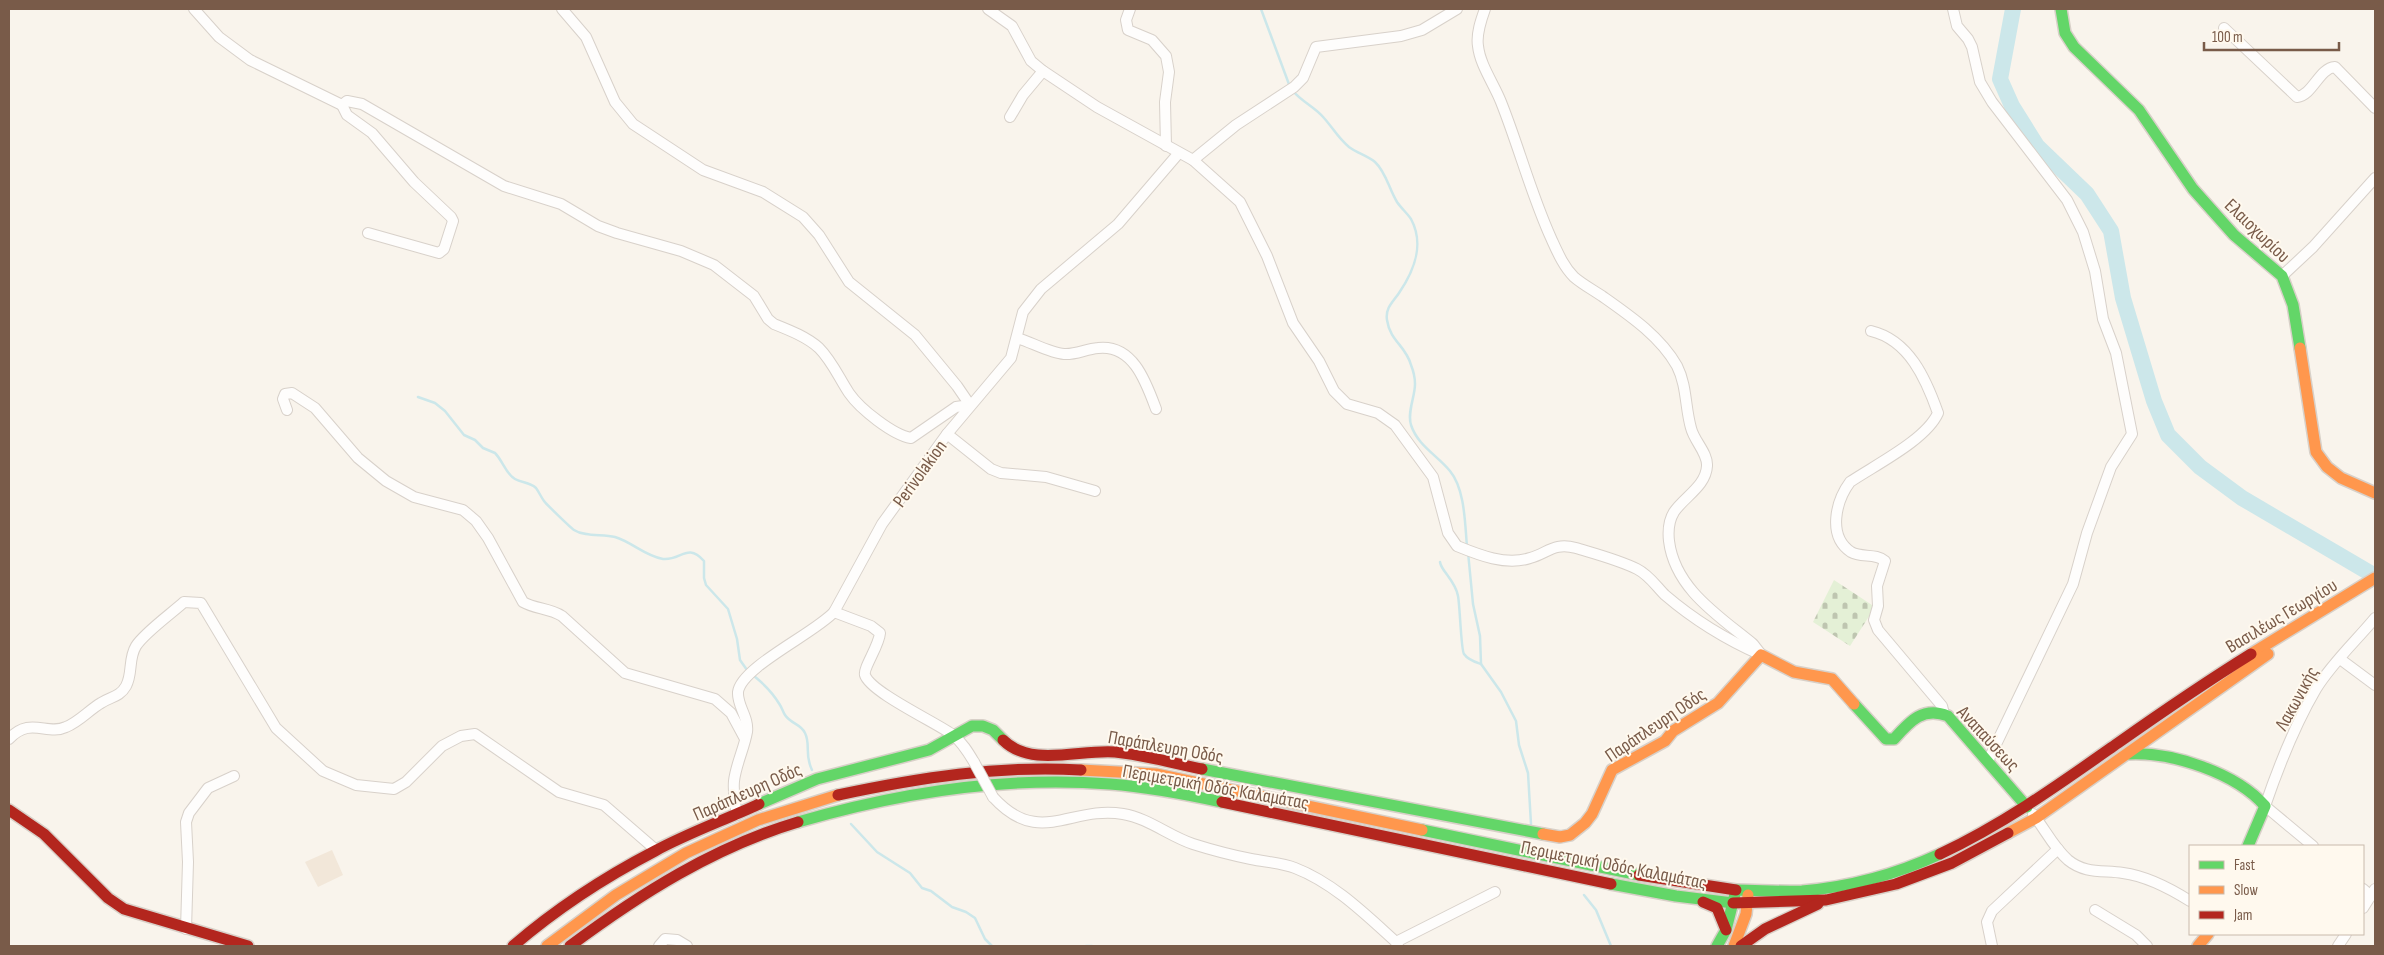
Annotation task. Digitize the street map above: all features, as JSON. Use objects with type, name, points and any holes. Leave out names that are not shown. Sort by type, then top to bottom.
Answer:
[{"type":"main road","name":"Ελαιοχωρίου","points":[[2061,9],[2065,33],[2074,47],[2139,110],[2193,188],[2234,235],[2282,276],[2289,290],[2293,305],[2316,452],[2324,465],[2335,476],[2349,484],[2375,493]]},
{"type":"main road","points":[[2352,593],[2375,578]]},
{"type":"main road","name":"Βασιλέως Γεωργίου","points":[[1736,890],[1781,892],[1824,889],[1858,883],[1898,872],[1950,851],[2027,807],[2221,672],[2352,593]]},
{"type":"main road","name":"Βασιλέως Γεωργίου","points":[[1826,900],[1896,884],[1928,873],[1981,849],[2036,818],[2352,593]]},
{"type":"main road","name":"Αναπαύσεως","points":[[1761,654],[1790,671],[1832,679],[1886,739],[1894,739],[1907,723],[1917,715],[1930,712],[1944,714],[1956,722],[2027,807]]},
{"type":"main road","name":"Παράπλευρη Οδός","points":[[513,946],[541,922],[610,876],[656,850],[817,779],[929,750],[972,726],[984,726],[993,730],[1008,744],[1022,752],[1035,755],[1114,752],[1560,837],[1570,835],[1585,823],[1592,814],[1612,770],[1665,741],[1673,731],[1718,702],[1761,654]]},
{"type":"main road","points":[[2144,724],[2153,736],[2180,760]]},
{"type":"main road","points":[[2153,736],[2160,754]]},
{"type":"main road","points":[[2128,754],[2160,754],[2180,760],[2243,786],[2265,806]]},
{"type":"main road","name":"Περιμετρική Οδός Καλαμάτας","points":[[547,946],[581,919],[643,876],[754,821],[805,803],[897,781],[961,773],[1009,770],[1108,769],[1156,774],[1645,876],[1736,890]]},
{"type":"main road","name":"Περιμετρική Οδός Καλαμάτας","points":[[570,946],[651,888],[724,851],[768,832],[809,817],[910,793],[1010,784],[1109,784],[1192,795],[1577,877],[1693,899],[1747,904],[1826,900]]},
{"type":"main road","name":"Λακωνικής","points":[[2248,845],[2265,806]]},
{"type":"main road","points":[[9,810],[44,834],[115,904],[124,909],[186,930],[248,946]]},
{"type":"main road","points":[[1716,946],[1726,930],[1736,890]]},
{"type":"main road","points":[[1734,946],[1740,936],[1748,891]]},
{"type":"main road","points":[[1693,899],[1717,908],[1726,930]]},
{"type":"main road","points":[[1741,946],[1765,929],[1826,900]]},
{"type":"main road","points":[[2198,946],[2207,935]]},
{"type":"street","points":[[194,9],[219,37],[250,60],[342,105],[347,115],[372,133],[414,182],[451,217],[453,222],[444,248],[439,253],[368,233]]},
{"type":"street","points":[[342,105],[347,101],[362,104],[504,186],[561,204],[598,226],[681,251],[714,266],[754,296],[768,319],[774,324],[818,347],[830,361],[850,395],[871,415],[898,434],[911,438],[956,407],[970,405],[957,386],[915,335],[849,282],[819,235],[803,217],[763,192],[703,170],[633,124],[615,102],[586,37],[562,9]]},
{"type":"street","points":[[988,9],[1012,26],[1031,61],[1043,71],[1097,107],[1178,154],[1193,160],[1240,202],[1267,256],[1293,323],[1319,361],[1334,391],[1347,404],[1378,413],[1387,418],[1428,469],[1439,494],[1451,541],[1462,549],[1509,562],[1530,558],[1546,550],[1561,546],[1574,548],[1638,570],[1665,594],[1708,626],[1739,646],[1761,654]]},
{"type":"street","points":[[1130,9],[1126,20],[1128,30],[1152,40],[1166,56],[1169,72],[1165,102],[1166,146]]},
{"type":"street","points":[[1193,160],[1236,125],[1291,89],[1303,78],[1316,46],[1401,36],[1422,30],[1457,9]]},
{"type":"street","points":[[1485,9],[1477,44],[1479,53],[1501,102],[1542,218],[1559,256],[1574,278],[1628,314],[1650,333],[1676,364],[1684,383],[1691,428],[1698,446],[1704,452],[1707,465],[1695,489],[1675,510],[1672,517],[1668,534],[1671,556],[1697,598],[1753,644],[1761,654]]},
{"type":"street","points":[[1953,9],[1956,26],[1968,39],[1972,48],[1975,68],[1984,89],[2035,161],[2067,200],[2082,232],[2095,271],[2103,319],[2116,353],[2132,428],[2129,442],[2120,451],[2111,467],[2087,534],[2074,584],[1988,761]]},
{"type":"street","points":[[2224,28],[2297,97],[2303,95],[2329,69],[2335,67],[2375,108]]},
{"type":"street","points":[[1010,117],[1043,71]]},
{"type":"street","name":"Perivolakion","points":[[737,815],[734,779],[746,739],[748,725],[739,700],[738,691],[741,682],[756,668],[824,622],[834,612],[882,524],[970,405],[1011,358],[1023,312],[1032,299],[1041,289],[1118,224],[1178,154]]},
{"type":"street","points":[[2282,276],[2313,247],[2375,178]]},
{"type":"street","points":[[1871,331],[1879,333],[1902,346],[1914,361],[1931,393],[1938,413],[1922,434],[1850,482],[1842,493],[1836,509],[1837,531],[1843,543],[1852,553],[1881,558],[1885,562],[1877,586],[1878,606],[1874,620],[1878,630],[1942,706],[1944,714]]},
{"type":"street","points":[[1017,338],[1062,354],[1097,348],[1118,351],[1127,356],[1140,370],[1156,409]]},
{"type":"street","points":[[287,410],[283,400],[285,394],[292,393],[315,408],[358,458],[386,481],[414,497],[463,510],[476,520],[488,538],[523,602],[530,606],[552,610],[562,616],[625,673],[715,699],[731,713],[746,739]]},
{"type":"street","points":[[948,434],[991,469],[1001,473],[1046,477],[1095,491]]},
{"type":"street","points":[[9,739],[16,731],[27,728],[59,730],[67,727],[102,701],[117,696],[126,686],[130,672],[130,658],[137,644],[184,602],[193,601],[201,603],[276,728],[323,771],[356,785],[394,789],[406,782],[442,746],[461,736],[475,734],[559,792],[604,805],[656,850]]},
{"type":"street","points":[[834,612],[866,623],[880,633],[878,646],[865,669],[868,681],[890,698],[954,736],[968,750],[993,797],[1006,811],[1018,818],[1049,823],[1100,813],[1122,814],[1140,818],[1175,838],[1193,844],[1295,868],[1342,896],[1397,944],[1495,892]]},
{"type":"street","name":"Λακωνικής","points":[[2265,806],[2305,710],[2316,689],[2375,618]]},
{"type":"street","points":[[2340,659],[2375,685]]},
{"type":"street","points":[[186,930],[188,862],[186,822],[189,813],[208,788],[234,776]]},
{"type":"street","points":[[2265,806],[2312,845]]},
{"type":"street","name":"Αναπαύσεως","points":[[2027,807],[2058,849],[2069,860],[2091,871],[2123,873],[2135,876],[2172,891],[2189,901]]},
{"type":"street","points":[[1992,946],[1987,922],[1992,911],[2058,849]]},
{"type":"street","points":[[2364,906],[2370,891]]},
{"type":"street","points":[[2095,910],[2136,935],[2147,946]]},
{"type":"street","points":[[2338,946],[2345,935]]},
{"type":"street","points":[[659,946],[664,939],[671,939],[687,946]]},
{"type":"shaded area","points":[[332,850],[343,875],[318,887],[305,862]]},
{"type":"green space","points":[[1834,580],[1875,607],[1850,646],[1813,622]]},
{"type":"waterway","points":[[1261,9],[1290,87]]},
{"type":"waterway","points":[[2013,9],[2000,79],[2012,106],[2037,146],[2087,194],[2111,231],[2123,298],[2154,401],[2168,435],[2200,467],[2242,498],[2375,576]]},
{"type":"waterway","points":[[1293,91],[1320,114],[1349,147],[1379,166],[1397,202],[1411,219],[1415,229],[1417,238],[1416,258],[1409,276],[1388,309],[1387,320],[1391,333],[1409,358],[1414,374],[1415,389],[1410,415],[1414,432],[1428,450],[1450,471],[1459,487],[1467,547]]},
{"type":"waterway","points":[[418,397],[435,403],[445,411],[464,435],[475,440],[483,448],[495,453],[512,476],[536,488],[546,503],[574,530],[583,534],[615,537],[650,555],[663,559],[688,553],[698,556],[704,561],[706,585],[728,609],[737,639],[740,660],[747,670]]},
{"type":"waterway","points":[[1468,552],[1473,604],[1480,636],[1481,664],[1501,692],[1516,721],[1519,745],[1528,773],[1531,824]]},
{"type":"waterway","points":[[1440,562],[1454,585],[1458,596],[1464,654],[1474,662],[1481,664]]},
{"type":"waterway","points":[[754,676],[771,693],[787,718],[803,730],[807,737],[808,759],[812,770]]},
{"type":"waterway","points":[[851,824],[877,852],[910,873],[922,888],[931,891],[952,907],[966,912],[975,918],[985,939],[992,946]]},
{"type":"waterway","points":[[1584,895],[1596,910],[1611,946]]},
{"type":"waterway","points":[[1086,946],[1092,946]]},
{"type":"traffic: fast","points":[[2061,9],[2065,33],[2074,47],[2139,110],[2193,189],[2234,235],[2282,276],[2293,305],[2300,348]]},
{"type":"traffic: fast","points":[[1854,704],[1886,739],[1894,739],[1906,726],[1924,714],[1939,713],[1948,716],[2027,807]]},
{"type":"traffic: fast","points":[[759,804],[817,779],[929,750],[972,726],[983,726],[993,730],[1003,740]]},
{"type":"traffic: fast","points":[[2129,754],[2165,757],[2203,767],[2238,784],[2253,794],[2265,806],[2248,845]]},
{"type":"traffic: fast","points":[[1202,769],[1543,834]]},
{"type":"traffic: fast","points":[[798,822],[913,795],[952,789],[1031,782],[1124,785],[1222,802]]},
{"type":"traffic: fast","points":[[1422,830],[1639,875]]},
{"type":"traffic: fast","points":[[1717,946],[1726,930],[1736,890],[1802,891],[1838,886],[1873,879],[1907,868],[1940,854]]},
{"type":"traffic: fast","points":[[1611,884],[1676,896],[1733,903]]},
{"type":"traffic: slow","points":[[2300,348],[2316,452],[2327,467],[2341,478],[2375,493]]},
{"type":"traffic: slow","points":[[2251,654],[2375,578]]},
{"type":"traffic: slow","points":[[2008,833],[2036,818],[2268,654]]},
{"type":"traffic: slow","points":[[1543,834],[1560,837],[1570,835],[1585,823],[1592,814],[1612,770],[1665,741],[1673,731],[1718,703],[1761,655],[1794,672],[1832,679],[1854,704]]},
{"type":"traffic: slow","points":[[1081,770],[1156,774],[1422,830]]},
{"type":"traffic: slow","points":[[547,946],[616,895],[686,853],[758,820],[838,795]]},
{"type":"traffic: slow","points":[[1734,946],[1746,914],[1748,895]]},
{"type":"traffic: slow","points":[[2198,946],[2207,935]]},
{"type":"traffic: jam","points":[[1940,854],[1987,830],[2032,802],[2184,697],[2251,654]]},
{"type":"traffic: jam","points":[[1003,740],[1014,748],[1027,753],[1056,755],[1115,752],[1202,769]]},
{"type":"traffic: jam","points":[[838,795],[898,783],[959,774],[1020,769],[1081,770]]},
{"type":"traffic: jam","points":[[1222,802],[1611,884]]},
{"type":"traffic: jam","points":[[513,946],[581,894],[618,872],[680,838],[759,804]]},
{"type":"traffic: jam","points":[[9,810],[44,834],[108,898],[124,909],[248,946]]},
{"type":"traffic: jam","points":[[570,946],[623,908],[679,874],[737,845],[767,832],[798,822]]},
{"type":"traffic: jam","points":[[1733,903],[1826,900],[1896,884],[1952,863],[2008,833]]},
{"type":"traffic: jam","points":[[1639,875],[1736,890]]},
{"type":"traffic: jam","points":[[1703,902],[1717,908],[1726,930]]},
{"type":"traffic: jam","points":[[1741,946],[1765,929],[1818,904]]}]
